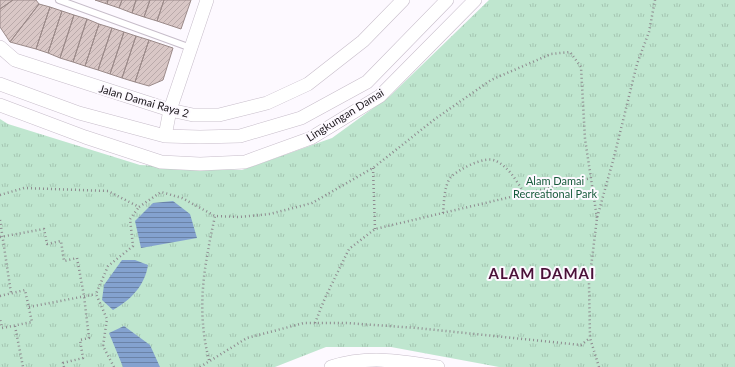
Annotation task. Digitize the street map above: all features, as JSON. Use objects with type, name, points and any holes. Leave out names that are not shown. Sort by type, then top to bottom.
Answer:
[{"type":"street","points":[[165,136],[170,110],[207,0]]},
{"type":"street","name":"Jalan Damai Raya 2","points":[[0,47],[15,60],[170,110],[193,115],[219,115],[267,103],[308,84],[363,41],[403,0]]},
{"type":"street","name":"Lingkungan Damai","points":[[0,84],[79,113],[165,136],[240,136],[301,118],[367,82],[447,0]]},
{"type":"street","name":"Lingkungan Damai","points":[[0,105],[85,137],[161,162],[200,164],[246,162],[311,138],[380,96],[475,0]]},
{"type":"street","points":[[337,366],[367,360],[392,359],[438,367]]},
{"type":"lane","points":[[59,0],[191,48]]},
{"type":"path","points":[[599,367],[590,338],[589,284],[597,218],[637,64],[649,32],[655,0]]},
{"type":"path","points":[[114,367],[103,346],[107,319],[96,294],[108,266],[133,246],[130,219],[139,207],[161,192],[182,198],[215,216],[239,217],[270,214],[312,203],[373,168],[435,118],[491,80],[550,54],[570,52],[581,67],[585,139],[597,218]]},
{"type":"path","points":[[443,213],[444,195],[450,178],[464,168],[483,160],[495,160],[507,169],[525,194]]},
{"type":"path","points":[[373,168],[375,229]]},
{"type":"path","points":[[315,323],[325,298],[349,249],[375,229],[591,178]]},
{"type":"path","points":[[0,195],[24,188],[108,191],[139,207]]},
{"type":"path","points":[[209,360],[203,338],[201,294],[215,216]]},
{"type":"path","points":[[0,220],[11,293]]},
{"type":"path","points":[[2,237],[44,228],[47,244],[61,241],[64,261],[77,258],[84,296],[89,338],[80,340],[83,358],[63,363],[64,367]]},
{"type":"path","points":[[0,296],[25,290],[32,322],[2,328],[0,319]]},
{"type":"path","points":[[28,307],[96,294]]},
{"type":"path","points":[[200,367],[209,360],[247,338],[304,323],[346,323],[410,327],[581,345],[590,338]]},
{"type":"path","points":[[15,326],[23,367]]},
{"type":"green space","name":"Alam Damai Recreational Park","points":[[489,0],[735,0],[735,367],[499,367],[391,347],[326,347],[275,367],[0,367],[0,119],[8,124],[140,165],[242,170],[332,138],[390,96]]},
{"type":"water","points":[[173,201],[190,214],[197,238],[141,248],[135,221],[153,203]]},
{"type":"water","points":[[122,260],[135,260],[148,265],[144,279],[136,291],[126,302],[113,310],[102,300],[104,285]]},
{"type":"water","points":[[124,326],[150,345],[160,367],[123,367],[109,333]]},
{"type":"building","points":[[0,0],[13,0],[0,9]]},
{"type":"building","points":[[13,0],[36,0],[39,4],[10,42],[0,27],[0,9]]},
{"type":"building","points":[[95,0],[108,0],[107,4]]},
{"type":"building","points":[[108,0],[122,0],[119,8],[107,4]]},
{"type":"building","points":[[122,0],[136,0],[132,13],[119,8]]},
{"type":"building","points":[[136,0],[150,0],[144,17],[132,13]]},
{"type":"building","points":[[150,0],[164,0],[157,21],[144,17]]},
{"type":"building","points":[[164,0],[191,0],[181,29],[157,21]]},
{"type":"building","points":[[39,4],[50,7],[36,49],[10,42]]},
{"type":"building","points":[[50,7],[62,11],[48,53],[36,49]]},
{"type":"building","points":[[62,11],[74,15],[60,58],[48,53]]},
{"type":"building","points":[[74,15],[87,19],[73,62],[60,58]]},
{"type":"building","points":[[87,19],[99,24],[85,66],[73,62]]},
{"type":"building","points":[[99,24],[112,28],[98,70],[85,66]]},
{"type":"building","points":[[112,28],[124,32],[110,74],[98,70]]},
{"type":"building","points":[[124,32],[136,36],[122,78],[110,74]]},
{"type":"building","points":[[136,36],[149,40],[135,82],[122,78]]},
{"type":"building","points":[[149,40],[173,48],[163,80],[149,86],[135,82]]},
{"type":"district","name":"ALAM DAMAI","points":[[542,274]]}]
